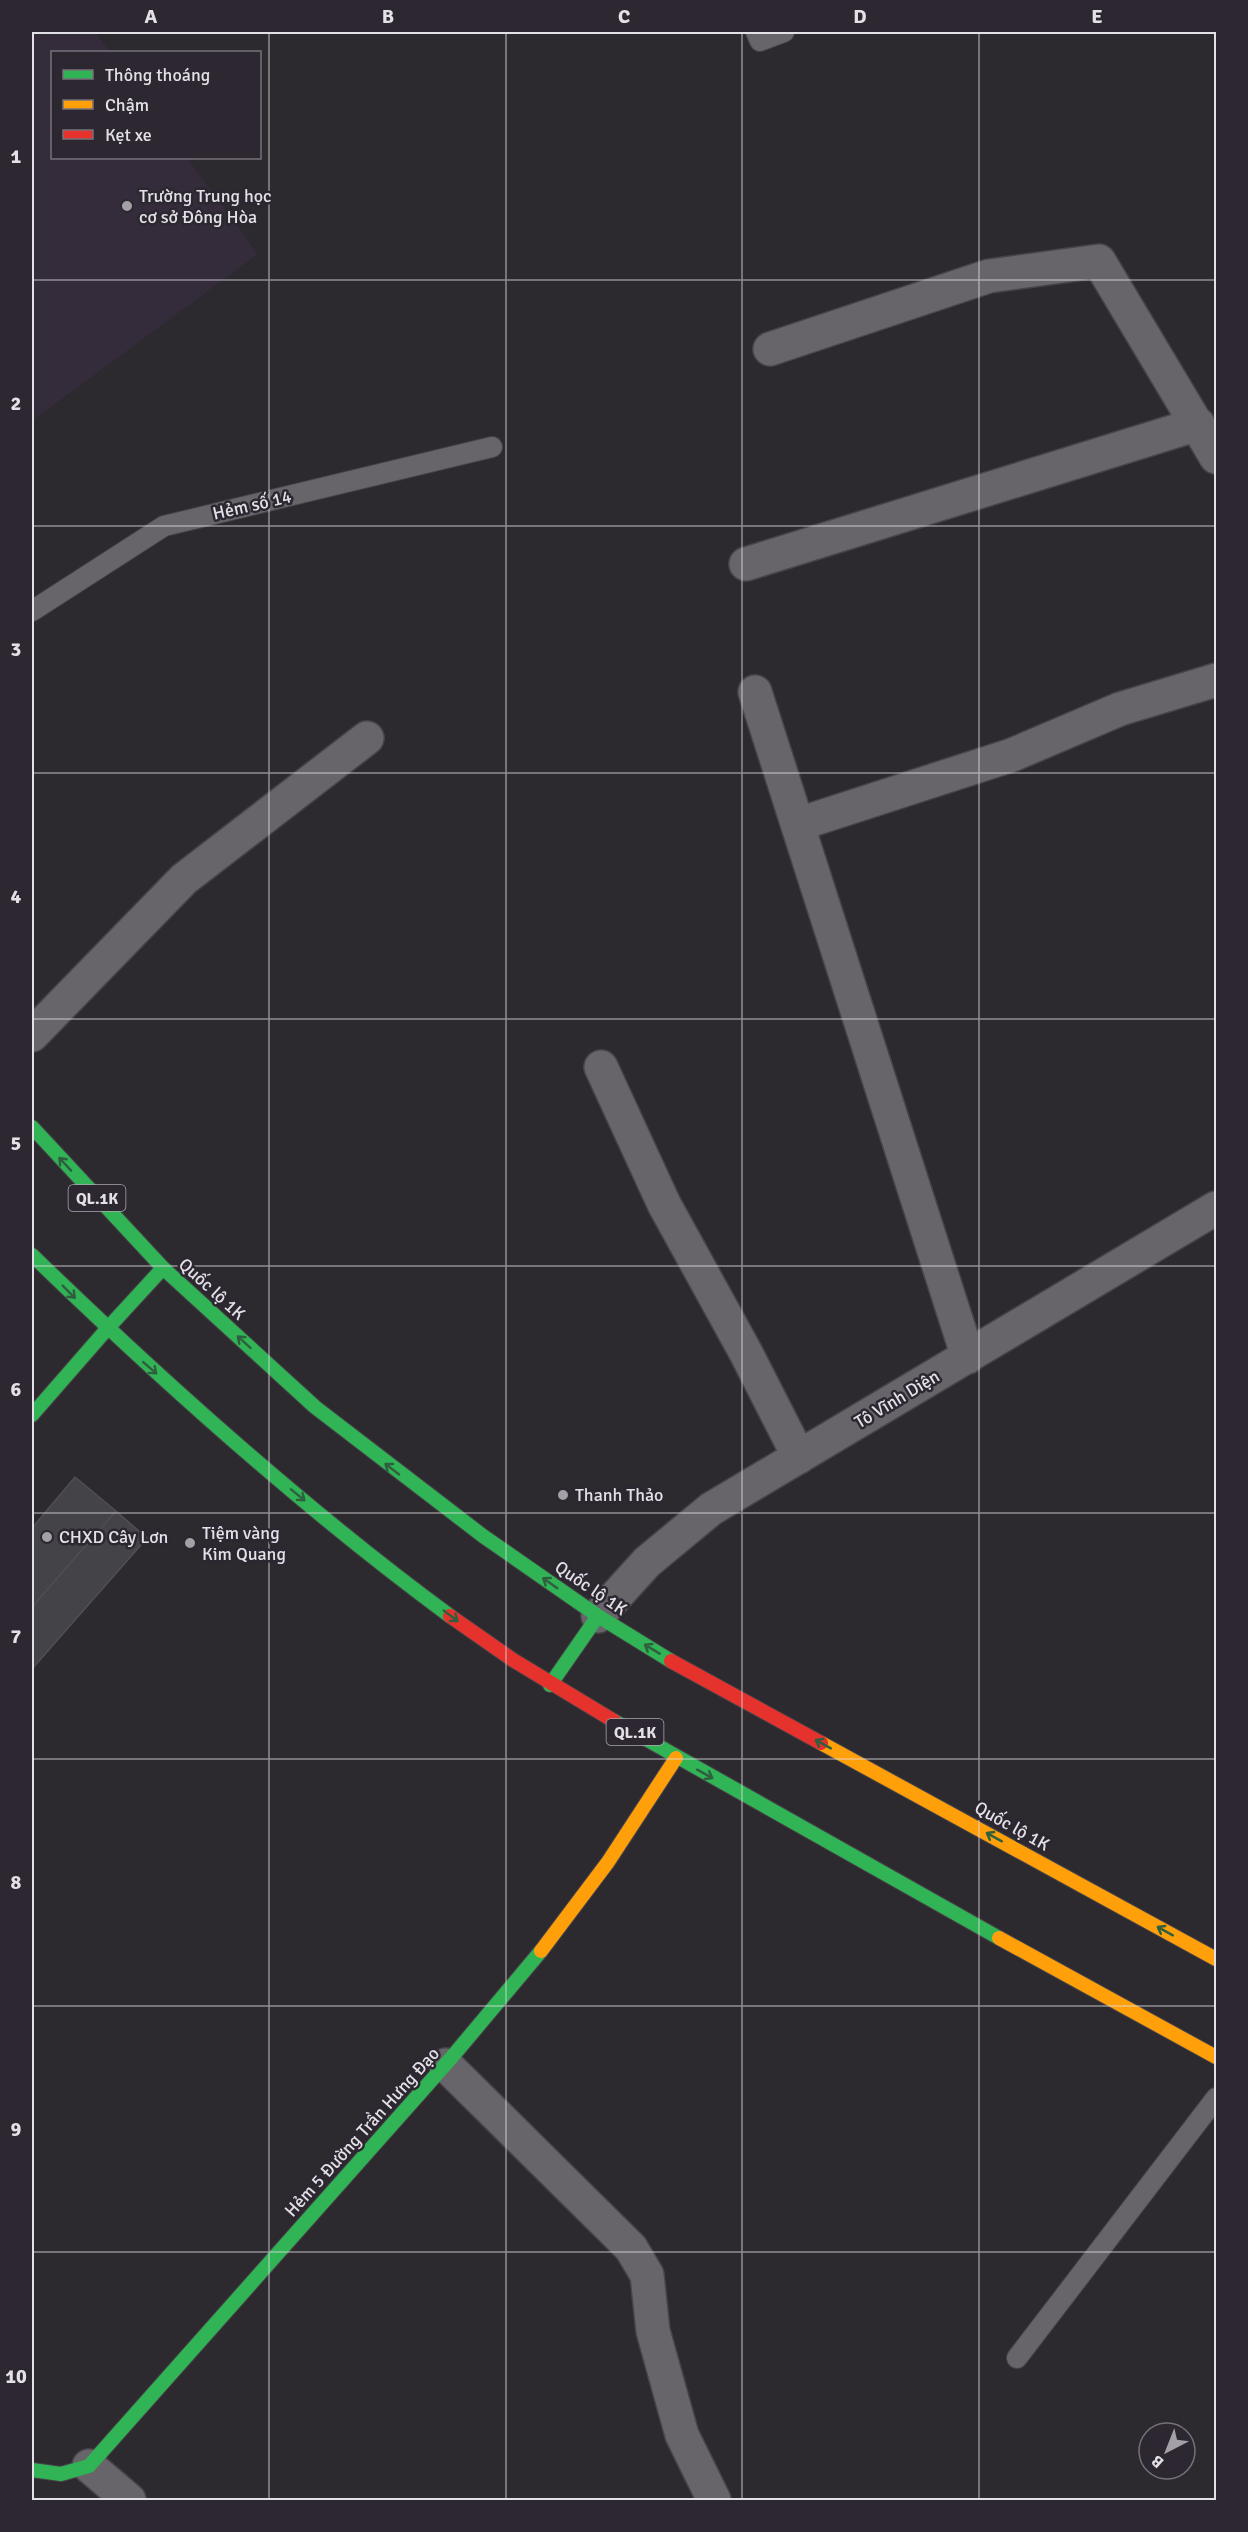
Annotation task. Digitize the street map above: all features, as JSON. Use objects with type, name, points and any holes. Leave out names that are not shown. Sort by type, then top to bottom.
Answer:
[{"type":"main road","name":"Quốc lộ 1K","points":[[32,1127],[163,1268],[315,1407],[427,1495],[598,1616],[671,1661],[1216,1959]]},
{"type":"main road","name":"QL.1K","points":[[32,1255],[106,1329],[246,1452],[361,1547],[489,1644],[550,1685],[612,1718],[676,1758],[1111,2001],[1216,2057]]},
{"type":"main road","points":[[32,1415],[106,1329],[163,1268]]},
{"type":"main road","points":[[550,1685],[598,1616]]},
{"type":"main road","name":"Hẻm 5 Đường Trần Hưng Đạo","points":[[89,2466],[446,2065],[594,1885],[640,1819],[676,1758]]},
{"type":"main road","points":[[32,2470],[61,2474],[89,2466]]},
{"type":"street","points":[[770,349],[989,276],[1099,261],[1216,457]]},
{"type":"street","points":[[746,564],[1198,424]]},
{"type":"street","points":[[799,824],[1012,755],[1120,709],[1216,680]]},
{"type":"street","points":[[755,692],[968,1357]]},
{"type":"street","points":[[32,1035],[184,879],[368,738]]},
{"type":"street","points":[[601,1067],[664,1204],[746,1353],[799,1457]]},
{"type":"street","name":"Tô Vĩnh Diện","points":[[598,1616],[648,1562],[711,1509],[1216,1208]]},
{"type":"street","points":[[446,2065],[631,2248],[647,2276],[653,2331],[682,2435],[714,2500]]},
{"type":"street","points":[[89,2466],[129,2500]]},
{"type":"lane","points":[[756,32],[760,41],[784,32]]},
{"type":"lane","name":"Hẻm số 14","points":[[32,611],[164,526],[492,447]]},
{"type":"lane","points":[[1017,2358],[1216,2098]]},
{"type":"shaded area","name":"Trường Trung học cơ sở Đông Hòa","points":[[32,32],[95,32],[109,51],[51,51],[51,159],[188,159],[258,254],[32,421]]},
{"type":"building","points":[[75,1477],[116,1511],[32,1607],[32,1528]]},
{"type":"building","points":[[116,1511],[147,1538],[32,1669],[32,1607]]},
{"type":"traffic: fast","points":[[32,1127],[163,1268],[315,1407],[483,1536],[598,1616],[671,1661]]},
{"type":"traffic: fast","points":[[32,1255],[235,1443],[341,1532],[450,1616]]},
{"type":"traffic: fast","points":[[107,1329],[163,1268]]},
{"type":"traffic: fast","points":[[32,1415],[107,1329]]},
{"type":"traffic: fast","points":[[550,1685],[598,1616]]},
{"type":"traffic: fast","points":[[614,1721],[999,1938]]},
{"type":"traffic: fast","points":[[32,2470],[61,2474],[89,2466],[452,2057],[541,1951]]},
{"type":"traffic: slow","points":[[821,1743],[1216,1959]]},
{"type":"traffic: slow","points":[[541,1951],[608,1862],[676,1758]]},
{"type":"traffic: slow","points":[[999,1938],[1216,2057]]},
{"type":"traffic: jam","points":[[450,1616],[513,1660],[614,1721]]},
{"type":"traffic: jam","points":[[671,1661],[821,1743]]},
{"type":"place","name":"Trường Trung học cơ sở Đông Hòa","points":[[127,206]]},
{"type":"place","name":"Thanh Thảo","points":[[563,1495]]},
{"type":"place","name":"CHXD Cây Lơn","points":[[47,1537]]},
{"type":"place","name":"Tiệm vàng Kim Quang","points":[[190,1543]]}]
